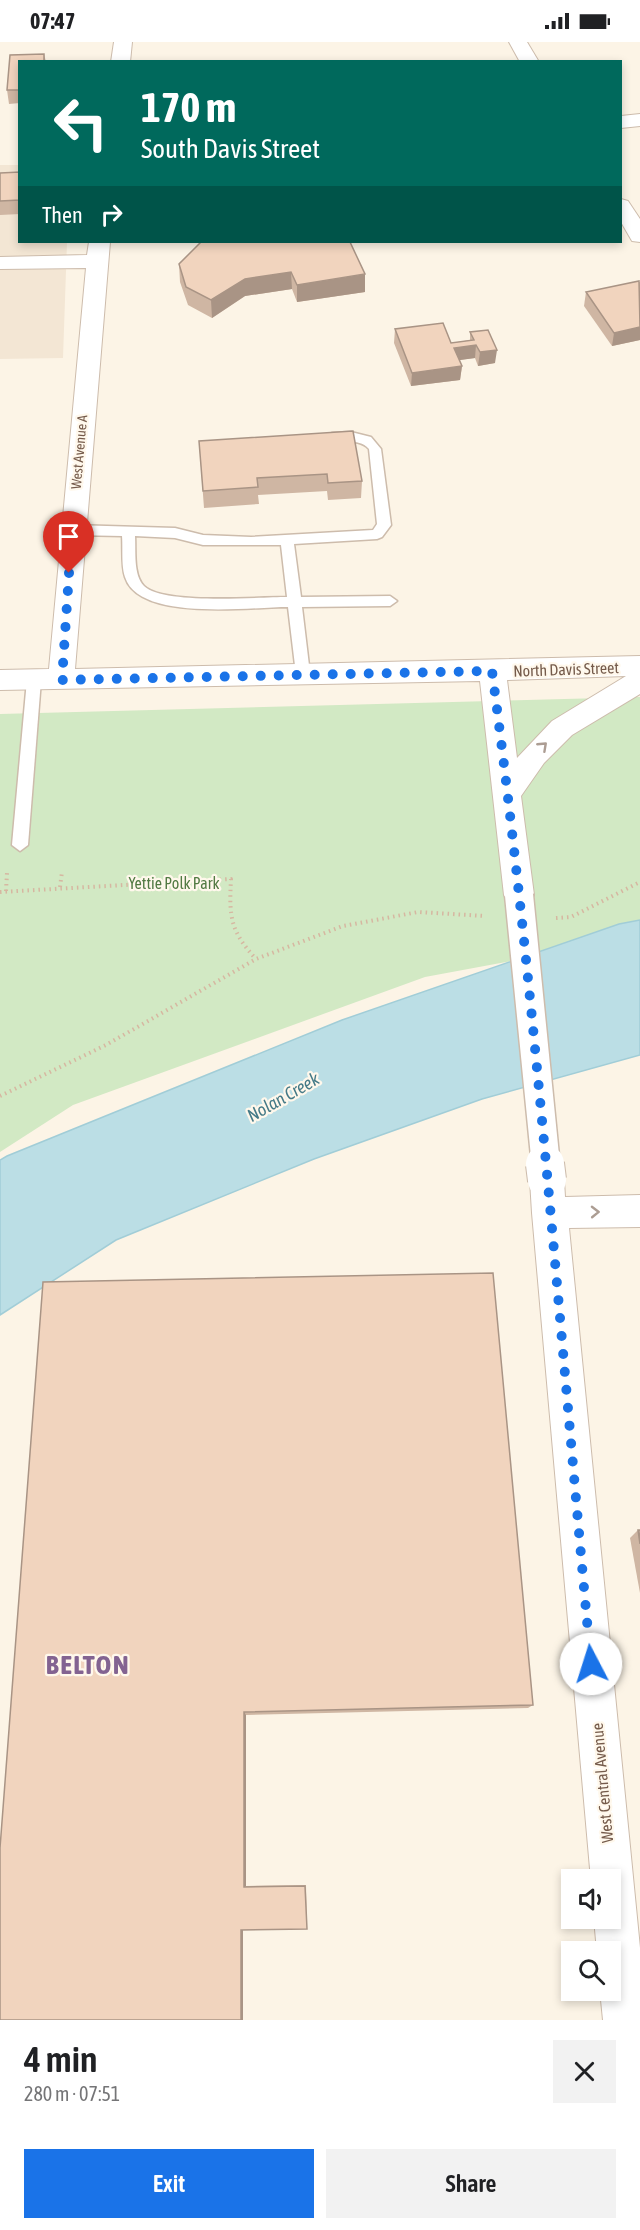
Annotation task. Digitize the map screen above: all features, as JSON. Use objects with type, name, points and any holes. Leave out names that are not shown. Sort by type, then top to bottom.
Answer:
[{"type":"street","points":[[120,60],[123,42]]},
{"type":"street","points":[[518,42],[530,60]]},
{"type":"street","points":[[622,122],[640,120]]},
{"type":"street","points":[[622,207],[640,236]]},
{"type":"street","name":"West Avenue A","points":[[0,263],[97,251],[62,680]]},
{"type":"street","name":"North Davis Street","points":[[0,680],[640,666]]},
{"type":"street","name":"West Central Avenue","points":[[492,671],[519,895],[625,2020]]},
{"type":"street","points":[[508,793],[534,754],[562,728],[640,681]]},
{"type":"street","points":[[548,1197],[640,1211]]},
{"type":"lane","points":[[73,530],[175,533],[202,540],[287,540],[377,534],[384,525],[375,449],[371,441],[357,436],[323,438]]},
{"type":"lane","points":[[128,531],[130,576],[140,591],[171,603],[390,600]]},
{"type":"lane","points":[[287,540],[303,674]]},
{"type":"lane","points":[[20,845],[34,680]]},
{"type":"path","points":[[60,887],[62,872]]},
{"type":"path","points":[[6,891],[7,873]]},
{"type":"path","points":[[0,892],[231,879],[229,921],[241,944],[256,959]]},
{"type":"path","points":[[551,918],[571,917],[640,882]]},
{"type":"path","points":[[0,1096],[106,1044],[256,959],[343,926],[418,912],[487,916]]},
{"type":"shaded area","points":[[0,165],[18,165],[18,243],[67,243],[63,358],[0,359]]},
{"type":"green space","name":"Yettie Polk Park","points":[[640,697],[640,937],[425,977],[73,1105],[0,1152],[0,714]]},
{"type":"water","name":"Nolan Creek","points":[[640,920],[640,1055],[482,1099],[314,1159],[116,1240],[0,1315],[0,1160],[342,1020],[619,924]]},
{"type":"building","points":[[44,54],[44,60],[18,60],[18,90],[7,90],[10,55]]},
{"type":"building","points":[[18,172],[18,200],[0,201],[0,173]]},
{"type":"building","points":[[200,243],[350,243],[365,274],[297,285],[291,272],[245,279],[211,300],[186,287],[179,264]]},
{"type":"building","points":[[639,281],[640,327],[614,333],[586,292]]},
{"type":"building","points":[[443,323],[451,343],[474,340],[470,332],[488,330],[497,350],[480,352],[476,345],[454,348],[462,366],[412,373],[395,329]]},
{"type":"building","points":[[353,431],[362,481],[328,483],[327,474],[257,478],[258,487],[203,491],[199,441]]},
{"type":"building","points":[[493,1273],[533,1705],[244,1712],[244,1887],[305,1886],[307,1929],[241,1930],[241,2020],[0,2020],[0,1848],[43,1282]]},
{"type":"district","name":"BELTON","points":[[88,1664]]},
{"type":"route","points":[[69,573],[62,680],[492,671],[508,793],[547,1180],[591,1664]]}]
